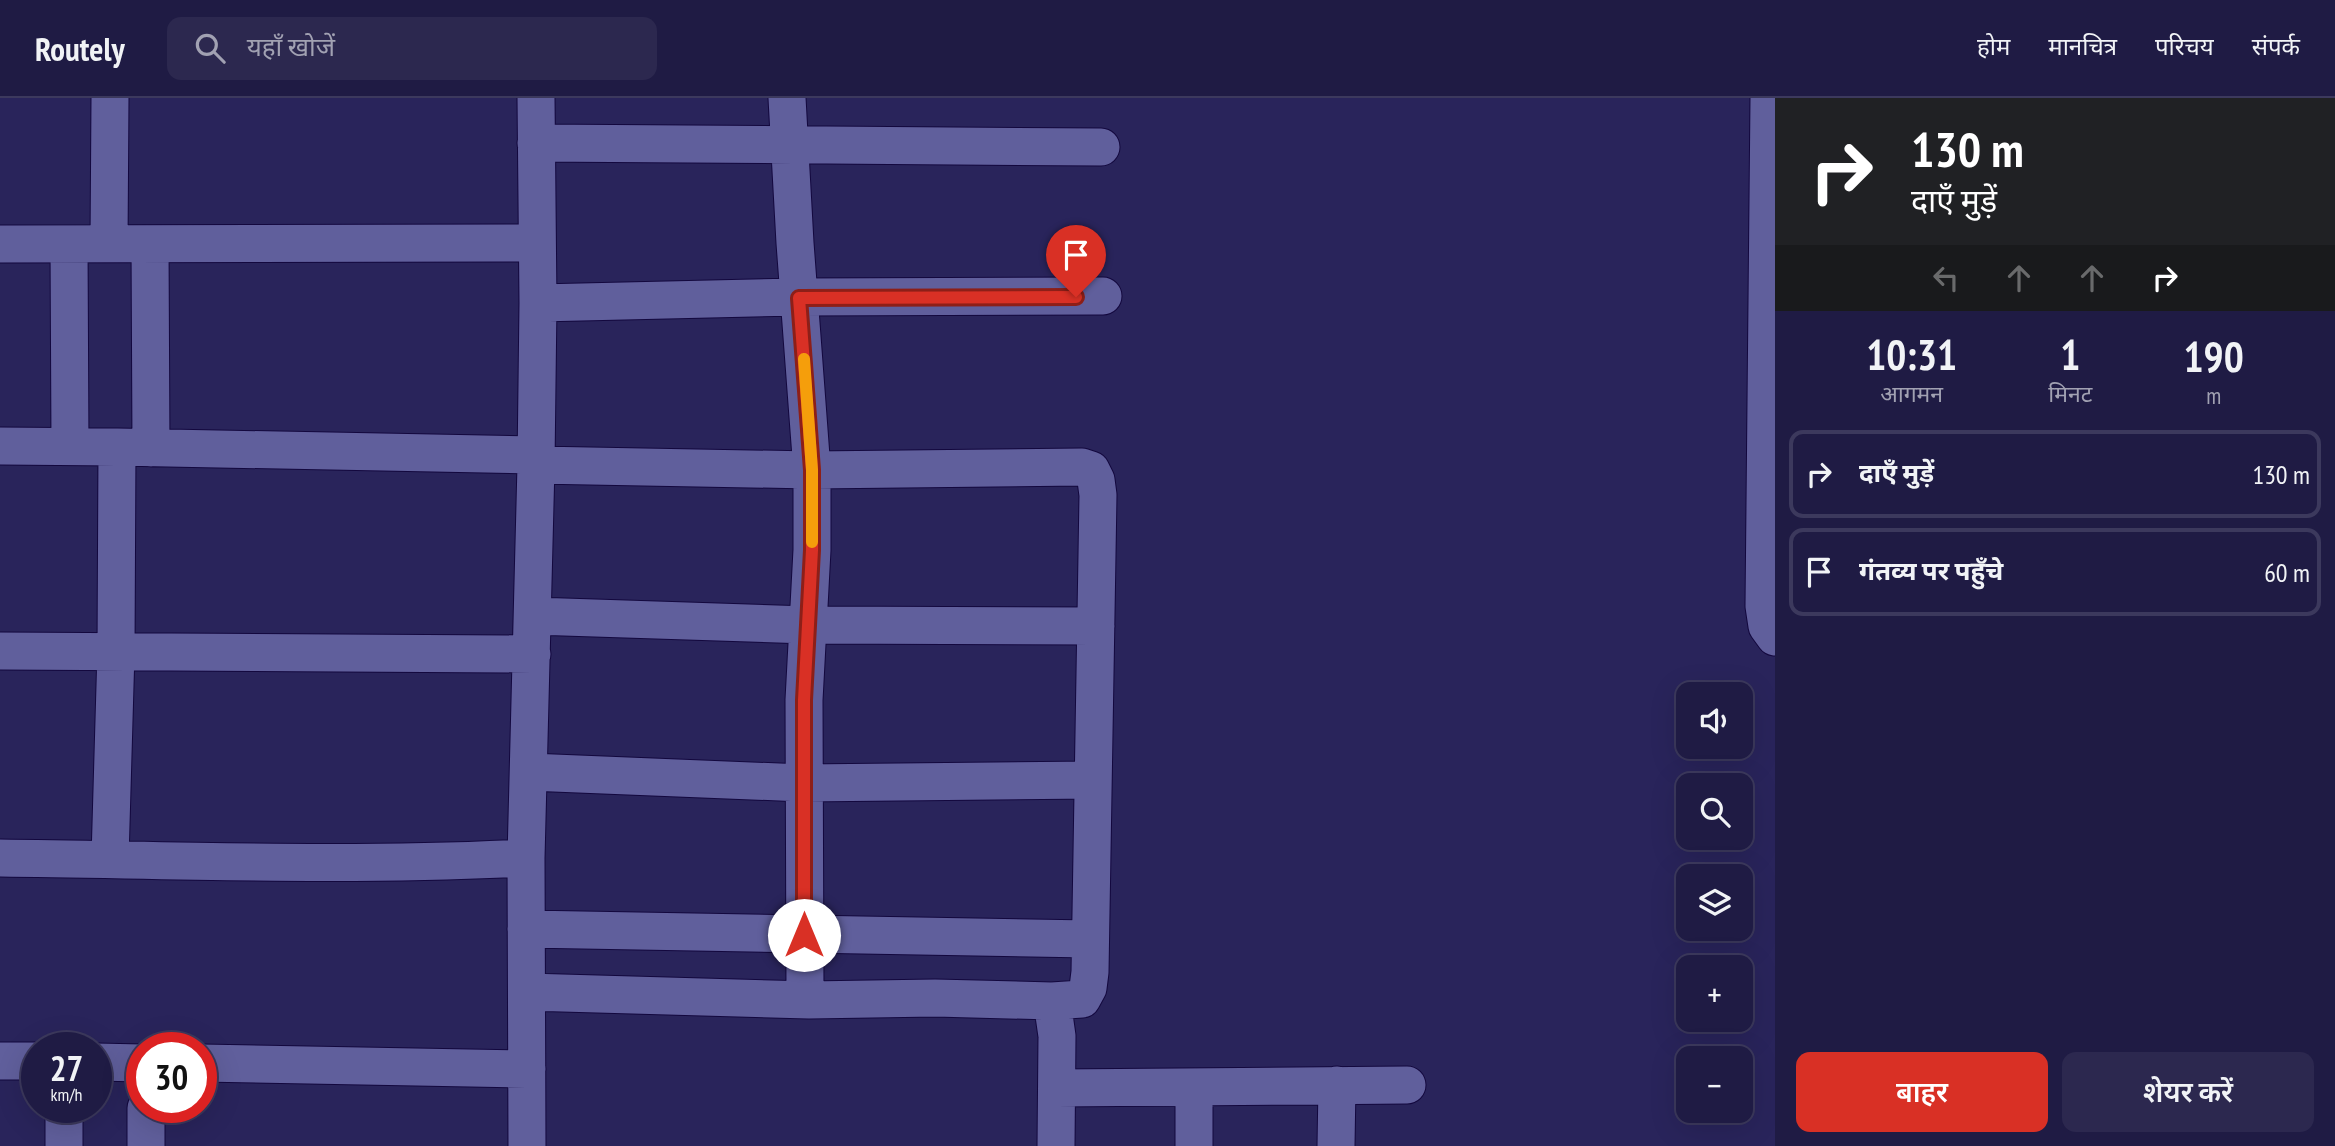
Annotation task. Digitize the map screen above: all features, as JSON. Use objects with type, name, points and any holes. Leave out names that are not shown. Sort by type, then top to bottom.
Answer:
[{"type":"street","points":[[109,244],[110,98]]},
{"type":"street","points":[[527,1146],[526,858],[538,303],[536,98]]},
{"type":"street","points":[[787,98],[788,145],[812,470],[803,783],[804,981],[809,999]]},
{"type":"street","points":[[1769,98],[1770,477],[1764,606],[1767,626],[1775,637]]},
{"type":"street","points":[[536,143],[1101,147]]},
{"type":"street","points":[[0,244],[537,243]]},
{"type":"street","points":[[69,244],[70,446]]},
{"type":"street","points":[[110,859],[116,651],[150,244]]},
{"type":"street","points":[[538,303],[1104,296]]},
{"type":"street","points":[[0,446],[134,447],[812,470],[1082,467],[1091,470],[1096,480],[1098,495],[1096,626],[1090,972],[1082,999],[809,999],[527,992]]},
{"type":"street","points":[[533,615],[808,625],[1096,626]]},
{"type":"street","points":[[0,651],[532,654]]},
{"type":"street","points":[[529,772],[803,783],[1093,780]]},
{"type":"street","points":[[0,858],[471,861],[526,858]]},
{"type":"street","points":[[526,929],[1090,939]]},
{"type":"street","points":[[1052,1001],[1057,1036],[1056,1146]]},
{"type":"street","points":[[0,1061],[21,1061]]},
{"type":"street","points":[[217,1063],[527,1069]]},
{"type":"street","points":[[1057,1088],[1407,1085]]},
{"type":"street","points":[[1336,1146],[1337,1086]]},
{"type":"street","points":[[1194,1146],[1195,1087]]},
{"type":"street","points":[[64,1123],[64,1146]]},
{"type":"street","points":[[146,1123],[146,1146]]},
{"type":"slow traffic","points":[[804,359],[812,470],[812,542]]},
{"type":"route","points":[[804,935],[804,700],[812,550],[812,470],[799,298],[1076,297]]}]
